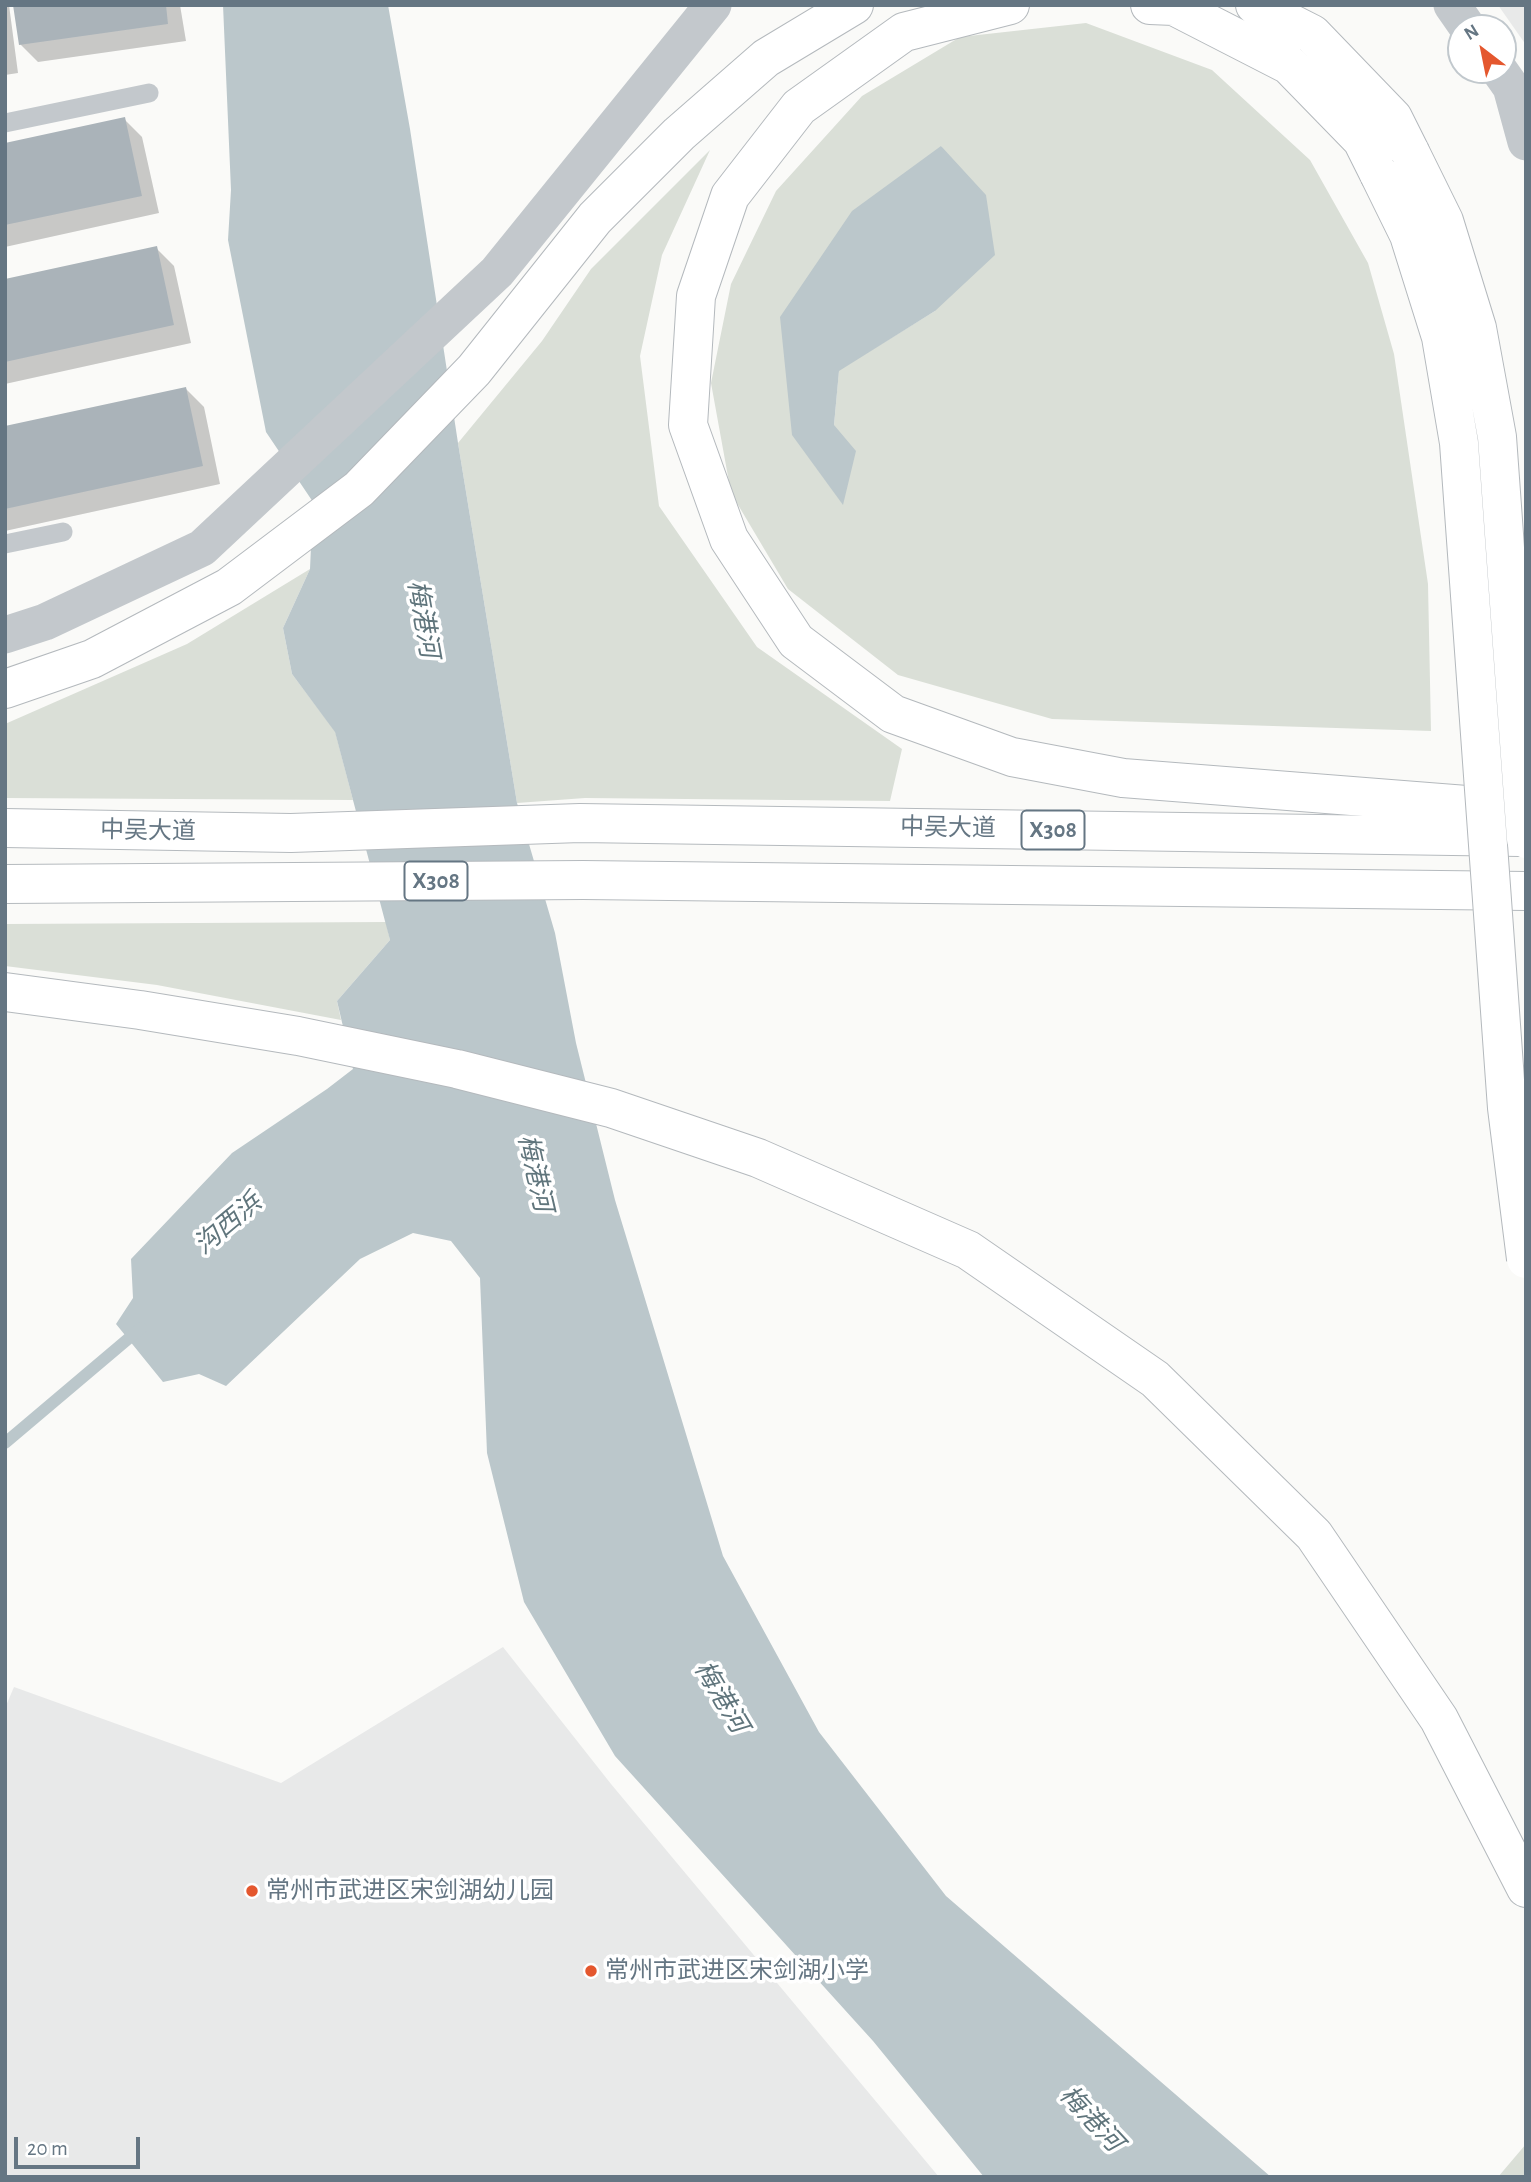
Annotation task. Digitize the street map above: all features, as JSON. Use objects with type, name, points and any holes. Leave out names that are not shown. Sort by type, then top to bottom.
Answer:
[{"type":"main road","points":[[5,690],[92,659],[229,587],[359,489],[474,370],[595,218],[679,134],[766,58],[854,5]]},
{"type":"main road","points":[[1010,5],[904,32],[799,107],[730,196],[696,296],[688,425],[729,538],[736,550],[796,641],[893,714],[1012,757],[1123,778],[1526,810]]},
{"type":"main road","points":[[1150,5],[1174,6],[1289,65],[1362,140],[1409,235],[1441,337],[1460,443],[1507,1108],[1526,1259]]},
{"type":"main road","points":[[1255,5],[1312,34],[1393,118],[1444,221],[1477,328],[1497,437],[1526,838]]},
{"type":"main road","name":"中吴大道","points":[[5,828],[292,833],[580,823],[1526,838]]},
{"type":"main road","name":"X308","points":[[5,884],[583,880],[1526,891]]},
{"type":"main road","points":[[5,992],[140,1010],[298,1036],[457,1069],[611,1108],[758,1158],[968,1250],[1155,1379],[1314,1535],[1440,1718],[1526,1888]]},
{"type":"street","points":[[5,635],[45,622],[202,548],[497,272],[713,5]]},
{"type":"street","points":[[1509,84],[1526,142]]},
{"type":"lane","points":[[5,123],[149,93]]},
{"type":"lane","points":[[5,544],[63,532]]},
{"type":"shaded area","points":[[1498,5],[1526,5],[1526,45],[1517,32],[1517,14],[1504,14]]},
{"type":"shaded area","points":[[1086,23],[1212,70],[1310,160],[1368,263],[1394,354],[1428,584],[1431,731],[1052,719],[898,675],[788,589],[731,493],[711,383],[731,284],[776,191],[862,96],[960,37]],"holes":[[[942,146],[935,311],[839,370],[834,425],[843,504],[793,435]]]},
{"type":"shaded area","points":[[710,150],[662,255],[640,356],[659,506],[757,647],[902,749],[890,801],[585,798],[517,803],[458,443],[542,341],[591,269]]},
{"type":"shaded area","points":[[310,569],[283,628],[292,674],[335,731],[353,800],[5,798],[5,724],[187,644]]},
{"type":"shaded area","points":[[386,922],[390,940],[337,1001],[341,1020],[157,985],[5,966],[5,924]]},
{"type":"shaded area","points":[[503,1647],[611,1784],[939,2177],[5,2177],[5,1708],[14,1687],[281,1783]]},
{"type":"shaded area","points":[[1526,2144],[1526,2177],[1498,2177]]},
{"type":"water","name":"梅港河","points":[[223,5],[388,5],[517,803],[555,933],[576,1043],[615,1200],[723,1556],[819,1732],[946,1896],[1271,2177],[984,2177],[873,2041],[615,1756],[524,1602],[487,1453],[480,1278],[451,1241],[413,1233],[360,1259],[226,1386],[199,1374],[163,1382],[116,1324],[133,1298],[131,1259],[232,1153],[353,1069],[337,1001],[390,940],[335,732],[292,674],[283,628],[310,569],[313,502],[266,432],[228,240],[231,190]]},
{"type":"water","points":[[941,146],[986,195],[995,255],[935,311],[839,371],[834,425],[856,451],[843,505],[792,435],[780,317],[852,211]]},
{"type":"building","points":[[13,5],[166,5],[168,24],[19,45]]},
{"type":"building","points":[[125,117],[142,196],[5,225],[5,143]]},
{"type":"building","points":[[157,246],[174,325],[5,362],[5,279]]},
{"type":"building","points":[[186,387],[203,466],[5,509],[5,426]]},
{"type":"waterway","name":"沟西浜","points":[[5,1443],[141,1328]]},
{"type":"place","name":"常州市武进区宋剑湖幼儿园","points":[[252,1891]]},
{"type":"place","name":"常州市武进区宋剑湖小学","points":[[591,1971]]}]
